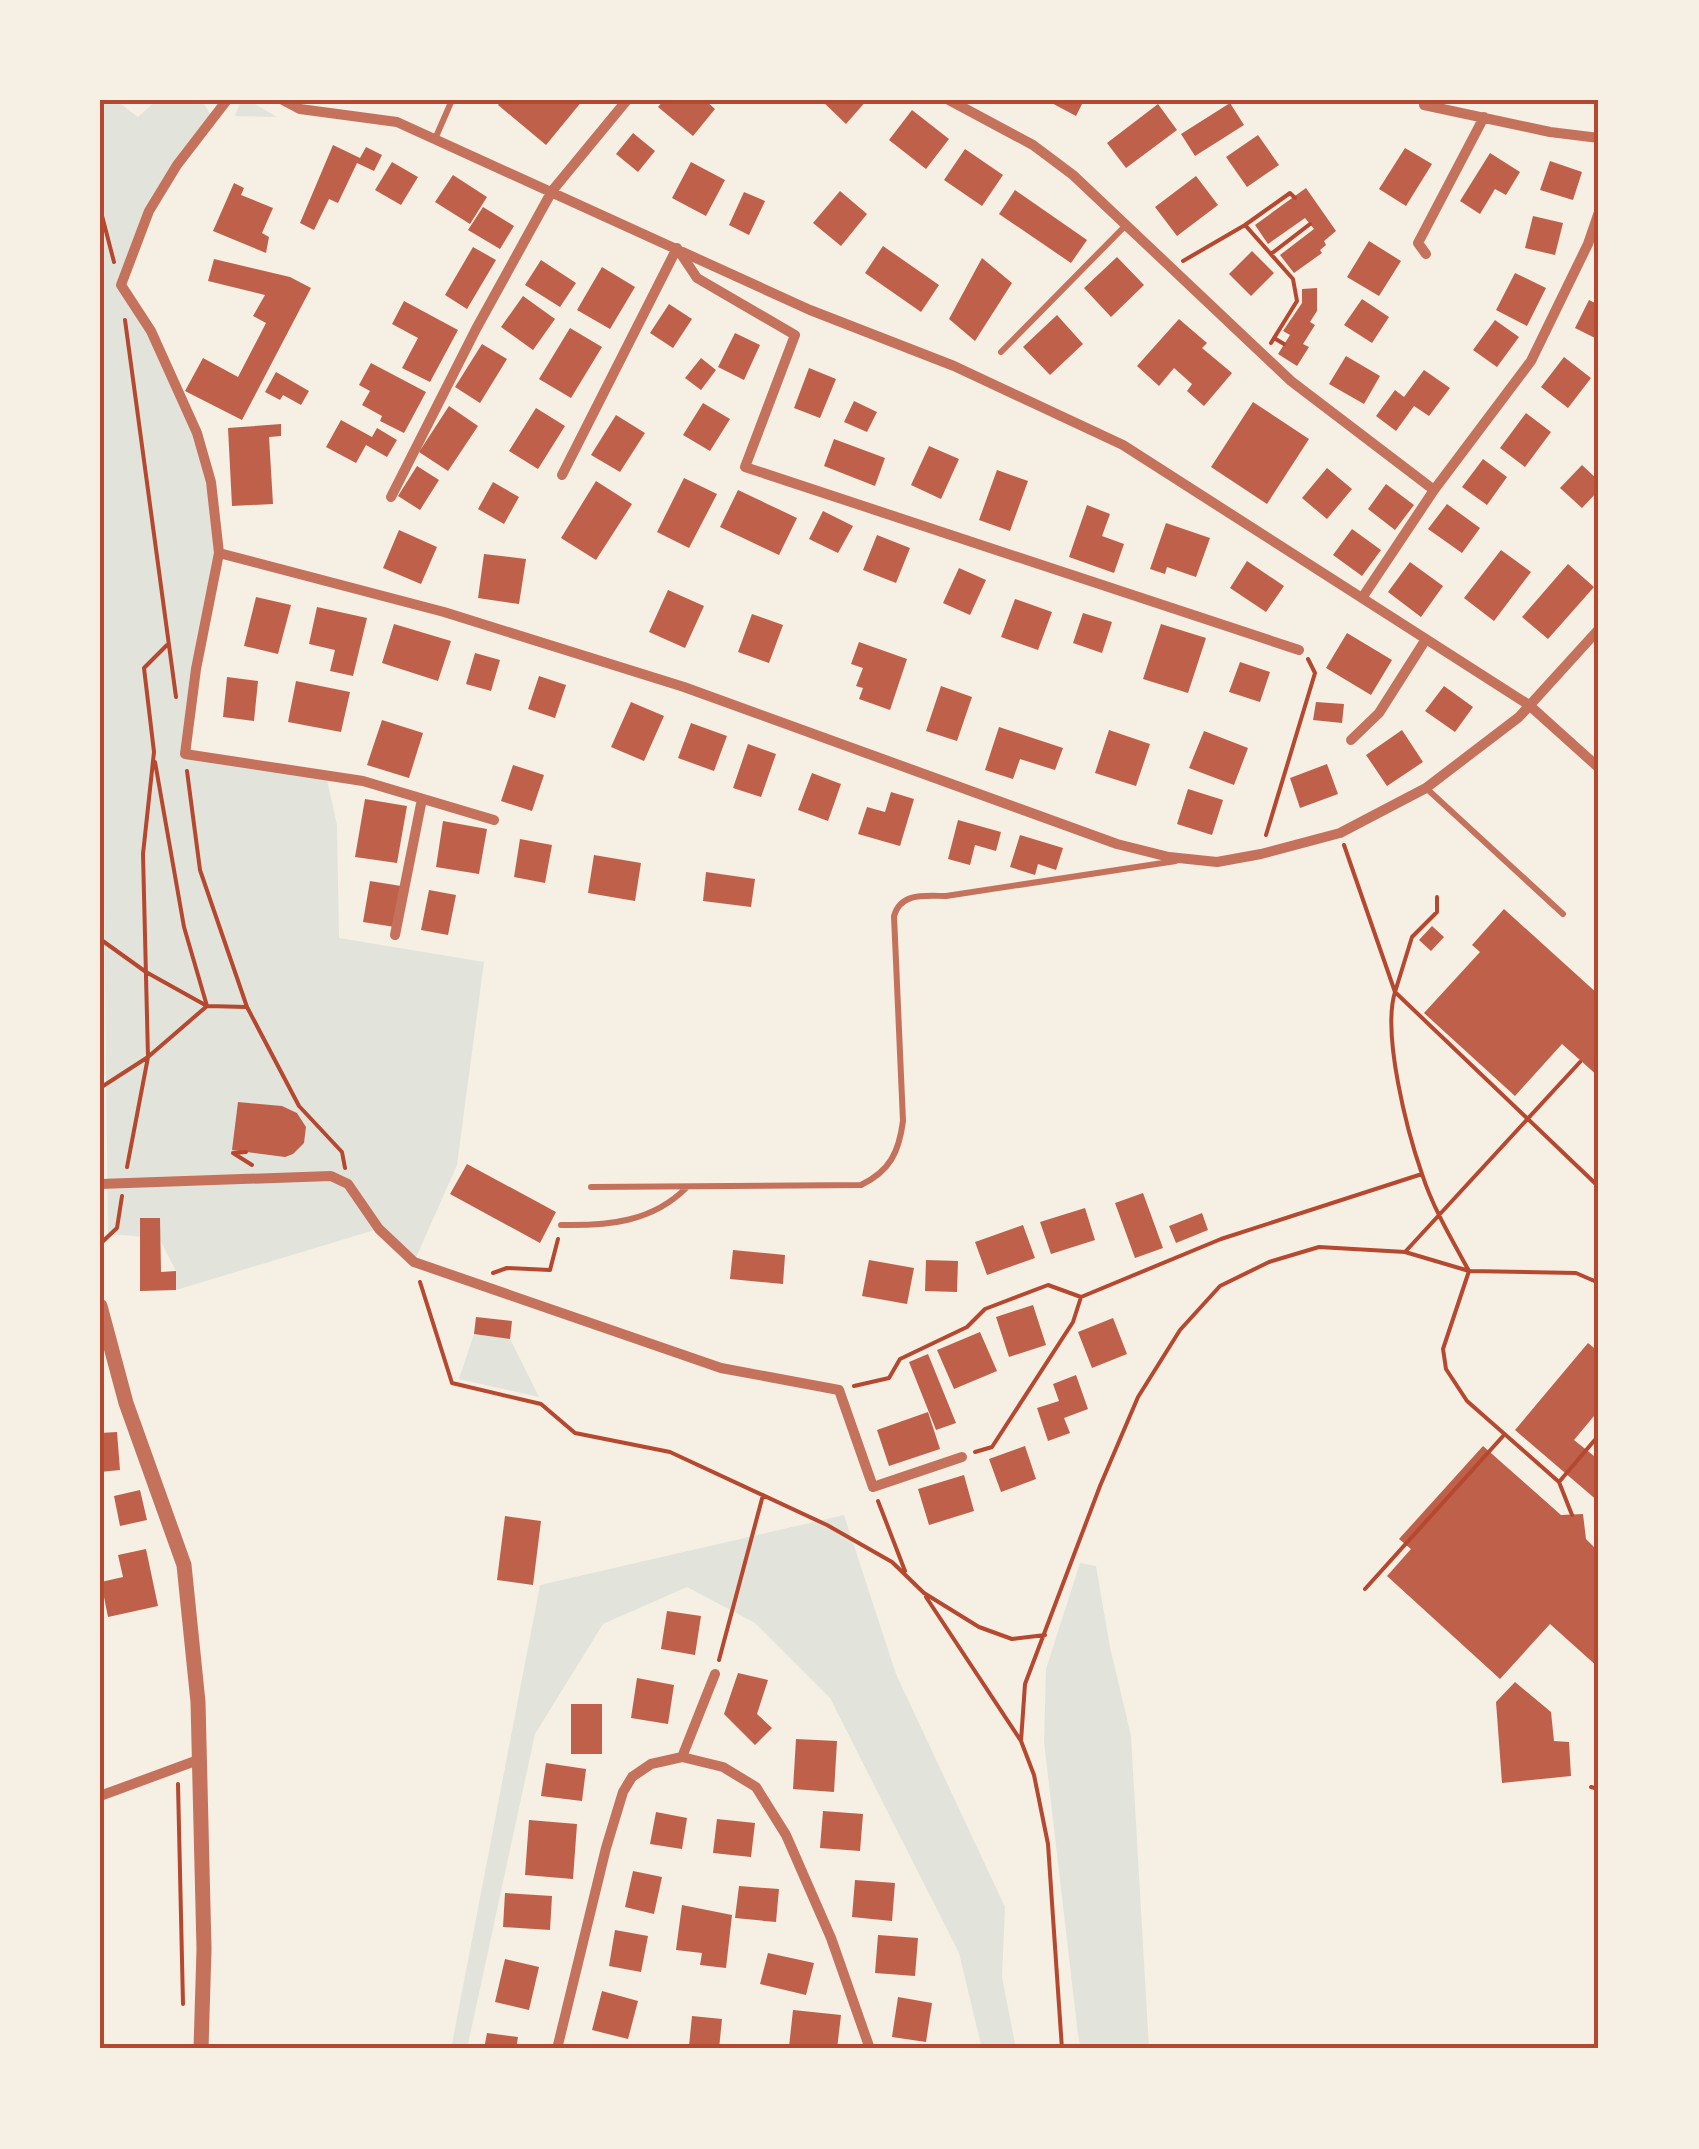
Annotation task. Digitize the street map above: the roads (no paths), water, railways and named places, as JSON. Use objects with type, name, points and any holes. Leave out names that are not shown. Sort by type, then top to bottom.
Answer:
[{"type":"street","points":[[227,100],[177,165],[149,211],[120,285],[151,331],[197,433],[211,482],[219,553],[184,754],[363,781],[494,820]]},
{"type":"street","points":[[284,100],[300,109],[396,122],[810,310],[954,366],[1123,445],[1529,704],[1599,768]]},
{"type":"street","points":[[391,498],[476,329],[552,191],[627,100]]},
{"type":"street","points":[[949,100],[1032,145],[1074,176],[1292,381],[1434,490]]},
{"type":"street","points":[[1424,105],[1550,132],[1599,138]]},
{"type":"street","points":[[1426,254],[1418,243],[1484,117]]},
{"type":"street","points":[[1362,598],[1434,490],[1532,361],[1588,244],[1599,212]]},
{"type":"street","points":[[562,474],[677,248]]},
{"type":"street","points":[[677,248],[697,278],[795,335],[746,468],[1299,650]]},
{"type":"street","points":[[219,553],[444,612],[684,687],[1117,844],[1217,862],[1340,832],[1426,788],[1519,717],[1599,629]]},
{"type":"street","points":[[1351,740],[1379,713],[1426,639]]},
{"type":"street","points":[[395,935],[422,798]]},
{"type":"street","points":[[100,1184],[331,1176],[348,1184],[378,1229],[414,1262],[721,1368],[838,1390],[873,1487],[962,1457]]},
{"type":"street","points":[[101,1317],[126,1403],[184,1565],[198,1702],[204,1949],[202,2049]]},
{"type":"street","points":[[682,1758],[715,1674]]},
{"type":"street","points":[[558,2049],[623,1792],[632,1777],[651,1764],[682,1758],[722,1766],[756,1787],[786,1835],[830,1938],[870,2049]]},
{"type":"street","points":[[100,1796],[198,1760]]},
{"type":"lane","points":[[435,139],[452,100]]},
{"type":"lane","points":[[1001,352],[1127,224]]},
{"type":"lane","points":[[1426,788],[1564,914]]},
{"type":"lane","points":[[590,1187],[862,1185],[891,1163],[900,1144],[903,1121],[894,916],[897,905],[906,898],[965,893],[1187,859]]},
{"type":"lane","points":[[561,1224],[605,1226],[668,1206],[688,1186]]}]
